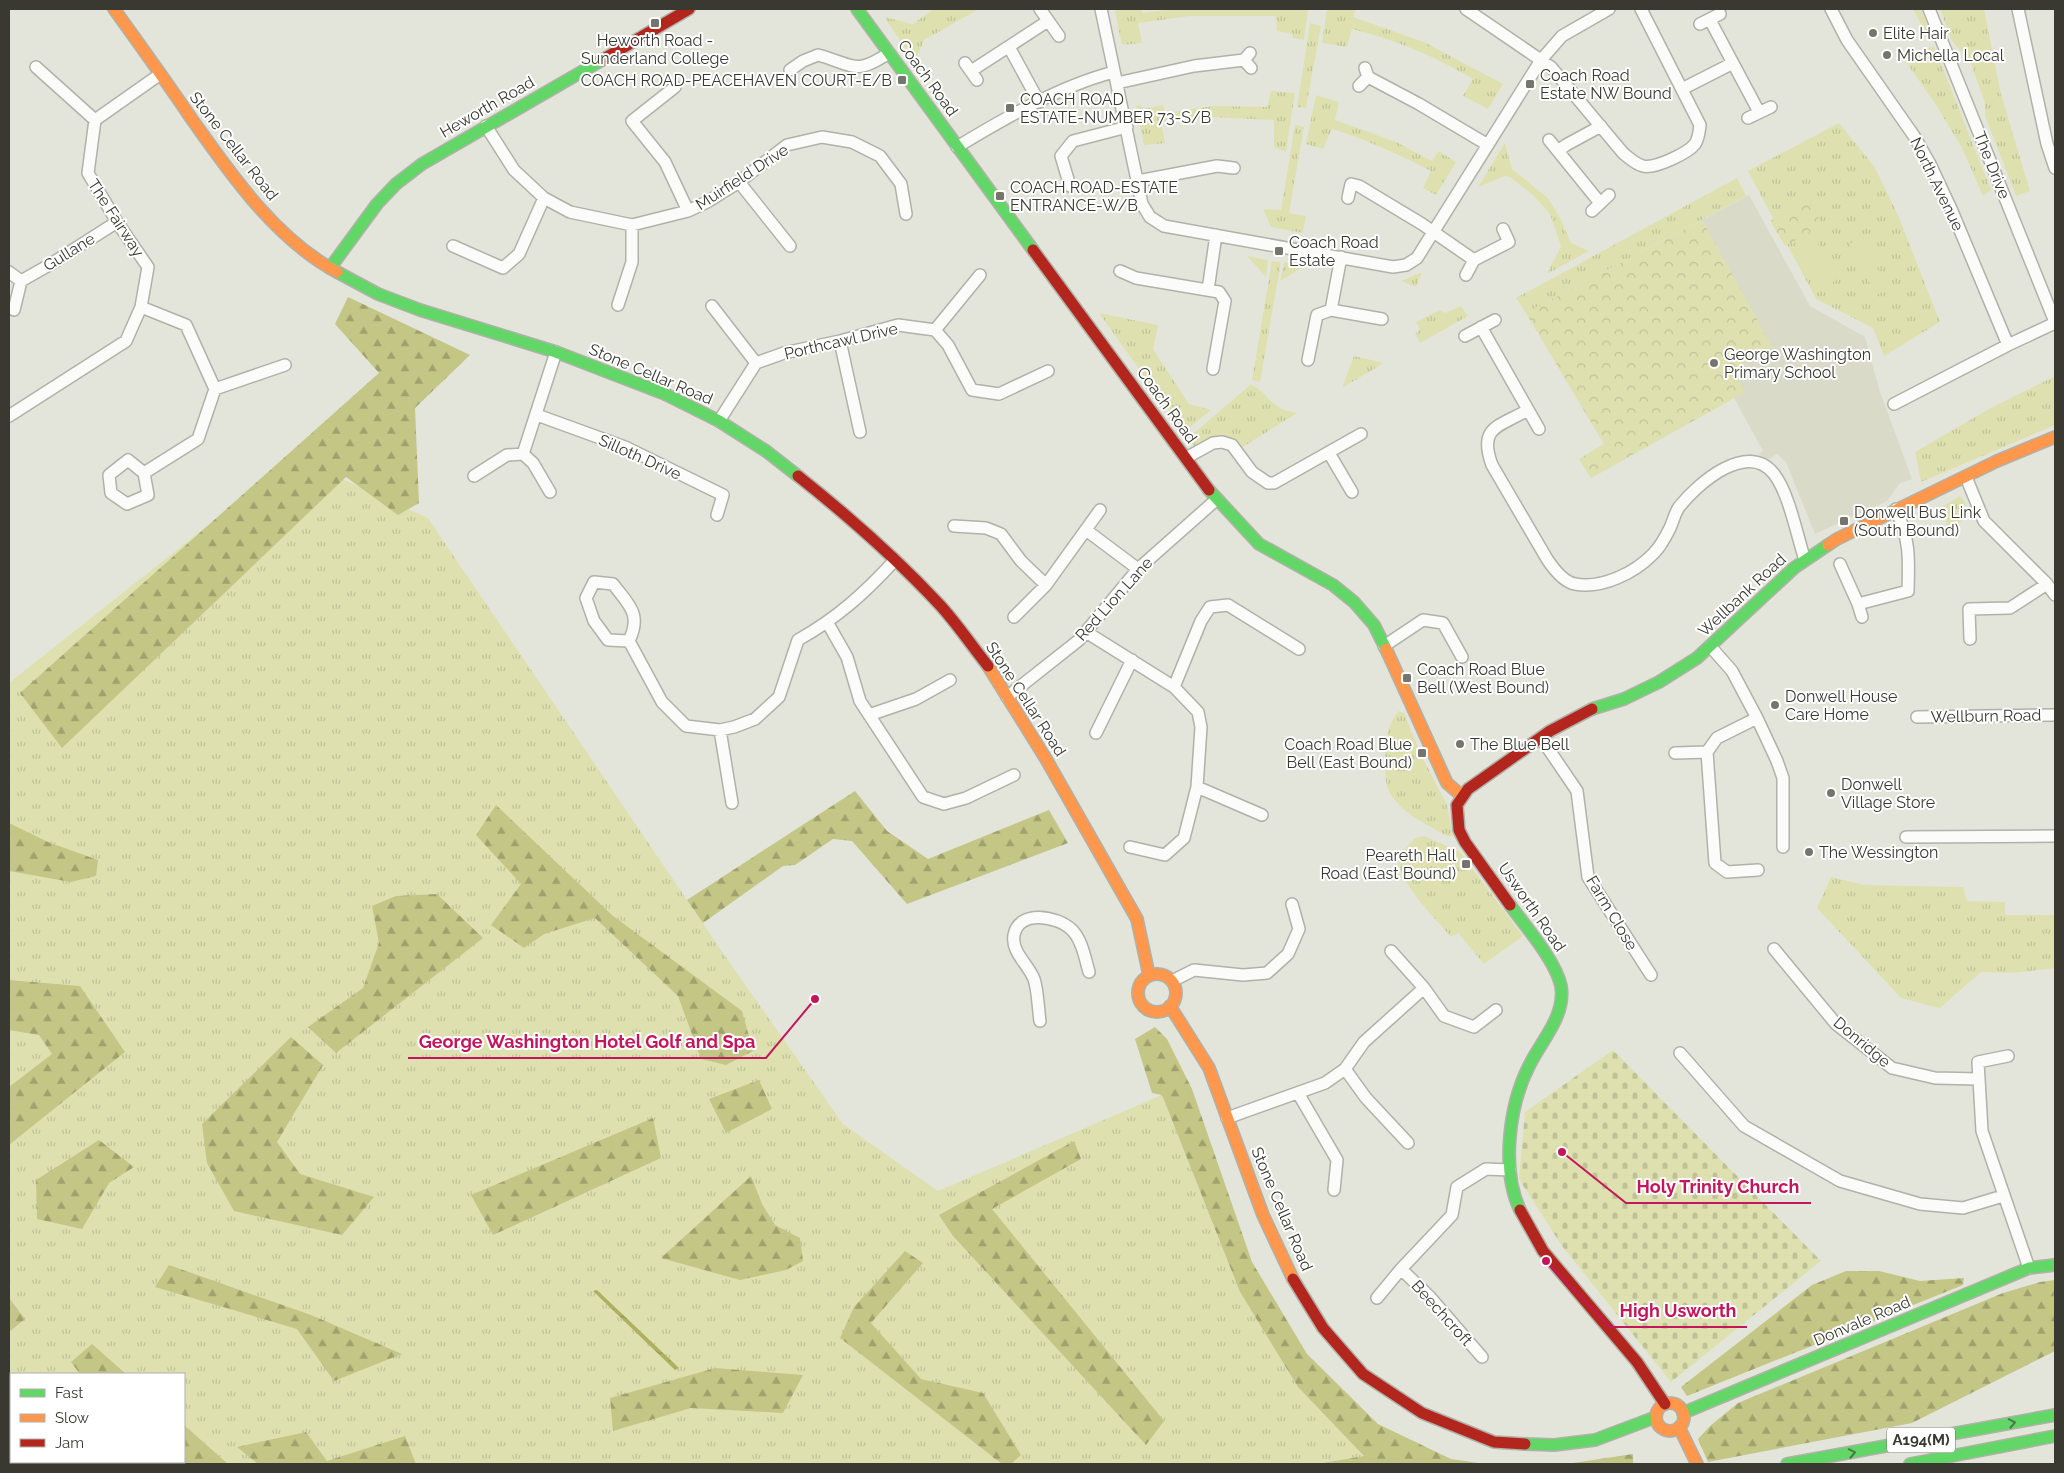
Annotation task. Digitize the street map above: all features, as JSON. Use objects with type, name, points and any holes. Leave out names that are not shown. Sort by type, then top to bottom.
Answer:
[{"type":"main road","name":"Stone Cellar Road","points":[[114,9],[159,75],[227,168],[258,206],[295,242],[330,268],[378,294],[420,310],[556,352],[629,379],[665,394],[718,421],[766,451],[826,498],[895,560],[939,604],[991,670],[1046,759],[1137,919],[1149,975]]},
{"type":"main road","name":"Heworth Road","points":[[330,268],[376,204],[396,184],[422,164],[689,9]]},
{"type":"main road","name":"Coach Road","points":[[857,9],[1217,499],[1258,544],[1332,585],[1354,602],[1374,626],[1409,697],[1447,783],[1462,796]]},
{"type":"main road","name":"Wellbank Road","points":[[1462,796],[1468,789],[1541,738],[1586,711],[1624,699],[1659,682],[1698,658],[1794,568],[1837,539],[1896,509],[2055,437]]},
{"type":"main road","name":"Usworth Road","points":[[1462,796],[1457,805],[1459,830],[1465,842],[1553,965],[1562,988],[1559,1010],[1524,1075],[1512,1127],[1511,1182],[1520,1216],[1539,1245],[1634,1358],[1665,1404]]},
{"type":"main road","points":[[1149,975],[1163,975],[1172,981],[1175,1001],[1166,1010],[1156,1013],[1143,1007],[1139,1001],[1141,982],[1149,975]]},
{"type":"main road","name":"Stone Cellar Road","points":[[1170,1006],[1209,1068],[1263,1216],[1295,1283],[1323,1328],[1363,1374],[1422,1413],[1494,1442],[1554,1445],[1595,1440],[1656,1417]]},
{"type":"main road","name":"Donvale Road","points":[[1683,1413],[2029,1268],[2055,1264]]},
{"type":"main road","points":[[1665,1404],[1674,1404],[1683,1413],[1683,1421],[1679,1427],[1671,1431],[1662,1429],[1656,1417],[1657,1410],[1665,1404]]},
{"type":"main road","name":"A194(M)","points":[[1787,1464],[2055,1414]]},
{"type":"main road","points":[[1679,1427],[1694,1459]]},
{"type":"main road","name":"A194(M)","points":[[1910,1464],[2055,1436]]},
{"type":"street","points":[[1040,9],[1059,36]]},
{"type":"street","points":[[1100,9],[1127,127],[1142,204],[1150,217],[1164,226],[1393,267],[1406,265],[1417,258],[1540,60],[1562,36],[1609,9]]},
{"type":"street","points":[[1466,9],[1551,67],[1623,153],[1633,161],[1644,166],[1659,165],[1691,148],[1699,136],[1700,125],[1641,9]]},
{"type":"street","name":"North Avenue","points":[[1831,9],[1847,40],[1914,136],[1930,164],[2008,344]]},
{"type":"street","name":"The Drive","points":[[1929,9],[2055,322]]},
{"type":"street","points":[[2018,9],[2047,144],[2055,168]]},
{"type":"street","points":[[1710,20],[1759,112]]},
{"type":"street","points":[[971,71],[1048,21]]},
{"type":"street","points":[[1009,47],[1039,102]]},
{"type":"street","points":[[790,70],[803,61],[818,55],[854,68],[870,65],[889,53]]},
{"type":"street","points":[[957,147],[1072,86],[1194,66],[1248,60]]},
{"type":"street","points":[[1682,89],[1732,63]]},
{"type":"street","points":[[36,66],[95,120],[159,75]]},
{"type":"street","points":[[1359,86],[1366,72],[1488,145]]},
{"type":"street","points":[[675,87],[632,121],[665,162],[688,211]]},
{"type":"street","points":[[1748,118],[1771,107]]},
{"type":"street","name":"The Fairway","points":[[9,416],[126,341],[141,307],[148,267],[117,222],[88,173],[95,120]]},
{"type":"street","name":"Muirfield Drive","points":[[486,126],[514,170],[544,198],[570,212],[632,225],[688,211],[707,202],[739,182],[787,145],[822,137],[852,142],[880,156],[901,184],[906,214]]},
{"type":"street","points":[[1558,151],[1601,126]]},
{"type":"street","points":[[1070,186],[1061,156],[1073,141],[1127,127]]},
{"type":"street","points":[[1549,140],[1600,203]]},
{"type":"street","points":[[1138,181],[1217,166],[1234,168]]},
{"type":"street","points":[[739,182],[790,246]]},
{"type":"street","points":[[1348,198],[1351,184],[1359,186],[1474,260]]},
{"type":"street","points":[[453,246],[503,268],[519,254],[544,198]]},
{"type":"street","name":"Gullane","points":[[20,281],[51,264],[117,222]]},
{"type":"street","points":[[618,305],[632,262],[632,225]]},
{"type":"street","points":[[1466,276],[1474,260],[1509,242],[1503,229]]},
{"type":"street","points":[[1208,290],[1216,235]]},
{"type":"street","points":[[1330,310],[1341,257]]},
{"type":"street","points":[[1120,271],[1136,278],[1219,292],[1225,301],[1212,345],[1213,369]]},
{"type":"street","points":[[9,272],[20,281],[14,310]]},
{"type":"street","points":[[980,275],[934,330],[948,345],[972,390],[998,394],[1048,371]]},
{"type":"street","points":[[712,306],[756,363],[718,421]]},
{"type":"street","points":[[141,307],[186,324],[215,389],[198,439],[144,473]]},
{"type":"street","points":[[1307,360],[1317,315],[1330,310],[1382,319]]},
{"type":"street","points":[[1465,336],[1495,320]]},
{"type":"street","points":[[1894,404],[2008,344],[2055,322]]},
{"type":"street","name":"Porthcawl Drive","points":[[756,363],[784,353],[840,341],[898,325],[934,330]]},
{"type":"street","points":[[1481,327],[1538,430]]},
{"type":"street","points":[[840,341],[860,432]]},
{"type":"street","points":[[523,454],[556,352]]},
{"type":"street","points":[[215,389],[285,365]]},
{"type":"street","points":[[1528,410],[1494,429],[1487,438],[1487,452],[1546,559],[1557,572],[1573,584],[1603,584],[1634,568],[1654,553],[1670,528],[1678,508],[1702,485],[1728,466],[1743,461],[1760,463],[1769,469],[1781,485],[1805,560]]},
{"type":"street","name":"Silloth Drive","points":[[537,415],[625,447],[723,495],[717,515]]},
{"type":"street","points":[[1186,458],[1212,443],[1222,442],[1232,445],[1252,472],[1268,483],[1274,482],[1361,434]]},
{"type":"street","points":[[1329,453],[1352,492]]},
{"type":"street","points":[[474,476],[507,455],[523,454],[532,463],[550,492]]},
{"type":"street","points":[[1966,477],[1984,521],[2047,584],[2055,595]]},
{"type":"street","name":"Red Lion Lane","points":[[1007,697],[1079,640],[1138,569],[1217,499]]},
{"type":"street","points":[[1858,604],[1908,591],[1909,549],[1905,530],[1896,509]]},
{"type":"street","points":[[1014,617],[1046,586],[1100,510]]},
{"type":"street","points":[[954,526],[986,528],[1001,534],[1021,561],[1046,586]]},
{"type":"street","points":[[1086,530],[1138,569]]},
{"type":"street","points":[[629,641],[662,702],[686,726],[720,730],[734,727],[755,719],[779,697],[798,640],[827,622],[866,592],[895,560]]},
{"type":"street","points":[[1840,564],[1862,617]]},
{"type":"street","points":[[594,582],[612,584],[634,612],[634,630],[629,641],[608,640],[594,621],[586,598],[594,582]]},
{"type":"street","points":[[1970,639],[1969,609],[2010,608],[2047,584]]},
{"type":"street","points":[[1174,687],[1201,621],[1210,607],[1228,604],[1299,649]]},
{"type":"street","points":[[1384,646],[1423,620],[1443,623],[1462,657]]},
{"type":"street","points":[[827,622],[847,657],[860,700],[924,797],[944,804],[966,798],[1014,775]]},
{"type":"street","points":[[1086,632],[1174,687],[1198,712],[1201,727],[1197,787],[1184,838],[1165,855],[1130,847]]},
{"type":"street","points":[[1710,646],[1732,671],[1777,761],[1782,778],[1783,847]]},
{"type":"street","points":[[1096,733],[1132,660]]},
{"type":"street","points":[[869,715],[916,698],[950,680]]},
{"type":"street","name":"Wellburn Road","points":[[1917,717],[2055,715]]},
{"type":"street","points":[[1756,718],[1717,738],[1706,752],[1715,864],[1727,872],[1758,870]]},
{"type":"street","points":[[720,730],[732,803]]},
{"type":"street","name":"Farm Close","points":[[1541,738],[1577,791],[1588,877],[1651,975]]},
{"type":"street","points":[[1675,754],[1706,752]]},
{"type":"street","points":[[1197,787],[1262,815]]},
{"type":"street","points":[[1906,837],[2055,836]]},
{"type":"street","points":[[1172,981],[1194,970],[1243,975],[1267,972],[1288,954],[1298,929],[1292,904]]},
{"type":"street","points":[[1040,1021],[1034,979],[1014,945],[1014,935],[1018,926],[1029,919],[1043,917],[1056,919],[1072,930],[1082,945],[1089,972]]},
{"type":"street","name":"Donridge","points":[[1774,949],[1836,1024],[1892,1068],[1935,1078],[1979,1079]]},
{"type":"street","points":[[1391,951],[1424,988],[1444,1016],[1474,1027],[1496,1010]]},
{"type":"street","points":[[1227,1118],[1325,1083],[1345,1069],[1364,1042],[1424,988]]},
{"type":"street","points":[[1680,1053],[1744,1126],[1840,1181],[1920,1204],[1963,1208],[2003,1196]]},
{"type":"street","points":[[2008,1056],[1978,1062],[1982,1131],[2029,1268]]},
{"type":"street","points":[[1345,1069],[1366,1098],[1408,1143]]},
{"type":"street","points":[[1298,1092],[1337,1160],[1334,1190]]},
{"type":"street","name":"Beechcroft","points":[[1377,1298],[1401,1268],[1452,1215],[1457,1187],[1486,1169],[1510,1170]]},
{"type":"street","name":"Beechcroft","points":[[1401,1268],[1430,1297],[1482,1358]]},
{"type":"shaded area","name":"George Washington Primary School","points":[[1749,195],[1810,306],[1865,337],[1879,389],[1912,479],[1900,483],[1887,501],[1815,534],[1786,462],[1777,454],[1767,460],[1759,454],[1763,451],[1734,398],[1591,478],[1579,459],[1604,444],[1526,313]]},
{"type":"green space","points":[[933,9],[979,9],[924,40],[915,62],[884,17],[913,24]]},
{"type":"green space","points":[[1117,9],[1141,9],[1143,13],[1172,9],[1308,9],[1304,40],[1293,38],[1292,34],[1277,31],[1276,16],[1190,16],[1138,23],[1142,43],[1122,45],[1115,12]]},
{"type":"green space","points":[[1327,9],[1356,9],[1353,17],[1424,42],[1503,84],[1488,109],[1463,96],[1473,79],[1414,49],[1385,38],[1352,29],[1347,47],[1322,43]]},
{"type":"green space","points":[[1913,9],[1920,9],[1931,31],[1926,33]]},
{"type":"green space","points":[[1940,9],[1984,9],[2001,94],[2030,191],[2016,196],[1985,116],[1985,103],[1970,61],[1952,41]]},
{"type":"green space","points":[[1310,23],[1321,26],[1306,108],[1297,107]]},
{"type":"green space","points":[[1934,46],[1991,190],[1983,196],[1962,148],[1938,108],[1904,59]]},
{"type":"green space","points":[[1271,91],[1295,93],[1286,152],[1274,147],[1274,120],[1210,117],[1161,122],[1165,143],[1144,145],[1136,106],[1141,105],[1143,109],[1163,105],[1165,113],[1213,106],[1267,107]]},
{"type":"green space","points":[[1316,95],[1339,102],[1335,120],[1396,142],[1432,161],[1439,151],[1456,162],[1436,195],[1423,188],[1431,171],[1370,143],[1332,129],[1323,149],[1306,144]]},
{"type":"green space","points":[[1839,123],[1874,166],[1898,215],[1940,322],[1884,356],[1873,328],[1816,299],[1748,171]]},
{"type":"green space","points":[[1295,125],[1304,127],[1289,213],[1306,216],[1303,233],[1271,227],[1263,209],[1281,210]]},
{"type":"green space","points":[[1505,143],[1512,169],[1548,198],[1560,218],[1571,243],[1589,251],[1547,274],[1561,246],[1550,214],[1533,195],[1510,177],[1505,176],[1478,187]]},
{"type":"green space","points":[[1737,178],[1746,196],[1526,313],[1516,298]]},
{"type":"green space","points":[[1807,201],[1823,225],[1785,246],[1770,221]]},
{"type":"green space","points":[[1702,220],[1773,348],[1761,351],[1751,357],[1735,374],[1745,392],[1591,478],[1579,459],[1604,444],[1526,313]]},
{"type":"green space","points":[[1815,238],[1837,280],[1817,290],[1795,249]]},
{"type":"green space","points":[[1862,238],[1888,289],[1876,295],[1850,244]]},
{"type":"green space","points":[[1247,256],[1268,260],[1266,277]]},
{"type":"green space","points":[[1272,261],[1281,262],[1260,382],[1252,380]]},
{"type":"green space","points":[[1284,262],[1305,266],[1280,281]]},
{"type":"green space","points":[[1422,272],[1416,287],[1401,281]]},
{"type":"green space","points":[[348,297],[470,355],[415,408],[419,503],[398,515],[346,477],[62,748],[20,693],[379,373],[335,324]]},
{"type":"green space","points":[[1461,306],[1468,316],[1420,343],[1415,334],[1420,330],[1416,322],[1440,310],[1445,313]]},
{"type":"green space","points":[[1099,313],[1158,325],[1153,349],[1189,404],[1211,410],[1184,432]]},
{"type":"green space","points":[[1354,356],[1384,363],[1342,388]]},
{"type":"green space","points":[[2055,376],[2055,425],[1921,482],[1915,452],[1989,409]]},
{"type":"green space","points":[[1251,384],[1281,409],[1297,413],[1243,447],[1219,436],[1194,446],[1190,441],[1192,435]]},
{"type":"green space","points":[[294,457],[428,518],[723,953],[843,1124],[938,1191],[1162,1095],[1240,1292],[1298,1387],[1365,1456],[1317,1464],[9,1464],[9,683]]},
{"type":"green space","points":[[1960,496],[1969,513],[1948,534],[1943,506]]},
{"type":"green space","points":[[1398,711],[1404,713],[1421,755],[1447,805],[1453,836],[1447,836],[1413,817],[1398,804],[1388,789],[1386,743],[1388,731]]},
{"type":"green space","points":[[855,791],[887,831],[928,859],[1049,810],[1068,843],[907,904],[852,841],[833,839],[795,865],[783,866],[703,923],[687,900]]},
{"type":"green space","points":[[496,805],[613,916],[742,1011],[753,1051],[726,1065],[701,1059],[678,996],[595,918],[544,934],[524,948],[491,925],[521,884],[476,835]]},
{"type":"green space","points":[[9,823],[48,842],[98,860],[96,876],[71,882],[9,871]]},
{"type":"green space","points":[[1425,836],[1460,852],[1523,936],[1484,964],[1458,933],[1451,937],[1418,899],[1404,877],[1399,866],[1398,856],[1415,838]]},
{"type":"green space","points":[[1831,877],[1864,885],[1963,887],[1967,901],[2005,902],[2005,915],[2054,915],[2055,968],[2014,973],[1981,972],[1940,1008],[1901,998],[1817,908]]},
{"type":"green space","points":[[437,894],[483,938],[336,1053],[308,1027],[363,988],[379,943],[372,906],[396,896]]},
{"type":"green space","points":[[9,980],[80,986],[125,1052],[9,1145],[9,1087],[52,1054],[39,1035],[9,1030]]},
{"type":"green space","points":[[1155,1027],[1167,1039],[1192,1089],[1252,1262],[1307,1354],[1378,1424],[1451,1459],[1485,1464],[1317,1464],[1364,1456],[1298,1387],[1240,1292],[1162,1095],[1152,1093],[1135,1039]]},
{"type":"green space","points":[[291,1037],[323,1065],[277,1142],[300,1174],[374,1197],[342,1235],[234,1211],[207,1163],[202,1124]]},
{"type":"green space","points":[[1613,1050],[1821,1261],[1671,1382],[1562,1246],[1519,1179],[1525,1112]]},
{"type":"green space","points":[[759,1080],[772,1109],[726,1133],[709,1099]]},
{"type":"green space","points":[[653,1118],[661,1158],[493,1235],[471,1195]]},
{"type":"green space","points":[[99,1140],[134,1167],[109,1183],[82,1229],[37,1219],[36,1180]]},
{"type":"green space","points":[[1074,1141],[1081,1159],[992,1209],[1164,1421],[1146,1445],[953,1236],[939,1215]]},
{"type":"green space","points":[[751,1176],[762,1204],[775,1225],[800,1238],[803,1261],[786,1270],[740,1280],[661,1258]]},
{"type":"green space","points":[[905,1251],[923,1263],[871,1323],[921,1379],[983,1393],[1021,1455],[1011,1464],[1002,1464],[840,1338],[854,1307]]},
{"type":"green space","points":[[169,1265],[311,1315],[402,1354],[334,1381],[297,1329],[155,1287]]},
{"type":"green space","points":[[1846,1271],[1879,1271],[1920,1281],[1964,1278],[1963,1285],[1687,1396],[1681,1387],[1812,1285]]},
{"type":"green space","points":[[2055,1280],[2055,1351],[1912,1423],[1708,1462],[1698,1439],[1710,1426],[1738,1403],[2003,1293],[2040,1282]]},
{"type":"green space","points":[[9,1298],[25,1319],[9,1332]]},
{"type":"green space","points":[[92,1344],[125,1373],[79,1373],[71,1362]]},
{"type":"green space","points":[[715,1368],[803,1375],[783,1413],[691,1408],[613,1431],[610,1398]]},
{"type":"green space","points":[[185,1426],[228,1464],[144,1464],[185,1463]]},
{"type":"green space","points":[[306,1432],[327,1461],[405,1436],[416,1464],[258,1464],[237,1447]]},
{"type":"green space","points":[[1633,1454],[1633,1464],[1566,1464]]},
{"type":"water","points":[[597,1290],[679,1368],[675,1370],[593,1291]]},
{"type":"traffic: fast","points":[[857,9],[1033,250]]},
{"type":"traffic: fast","points":[[330,268],[377,204],[396,184],[422,164],[602,60]]},
{"type":"traffic: fast","points":[[337,272],[378,294],[420,310],[556,352],[665,394],[719,421],[766,451],[798,476]]},
{"type":"traffic: fast","points":[[1209,490],[1259,544],[1333,585],[1354,602],[1374,625],[1386,649]]},
{"type":"traffic: fast","points":[[1592,709],[1624,699],[1659,682],[1697,658],[1794,568],[1828,545]]},
{"type":"traffic: fast","points":[[1510,905],[1547,955],[1558,976],[1562,997],[1556,1018],[1522,1082],[1512,1118],[1509,1157],[1514,1194],[1520,1210]]},
{"type":"traffic: fast","points":[[1683,1413],[2029,1268],[2055,1265]]},
{"type":"traffic: fast","points":[[1787,1464],[2055,1415]]},
{"type":"traffic: fast","points":[[1525,1444],[1554,1445],[1595,1440],[1656,1417]]},
{"type":"traffic: fast","points":[[1910,1464],[2055,1436]]},
{"type":"traffic: slow","points":[[114,9],[222,161],[255,203],[293,241],[314,258],[337,272]]},
{"type":"traffic: slow","points":[[1828,545],[1997,461],[2055,437]]},
{"type":"traffic: slow","points":[[1386,649],[1447,783],[1462,796]]},
{"type":"traffic: slow","points":[[988,666],[1046,759],[1137,919],[1149,975]]},
{"type":"traffic: slow","points":[[1157,974],[1170,980],[1176,993],[1170,1006],[1157,1012],[1144,1006],[1138,993],[1144,980],[1157,974]]},
{"type":"traffic: slow","points":[[1170,1006],[1209,1068],[1263,1215],[1293,1279]]},
{"type":"traffic: slow","points":[[1670,1403],[1680,1407],[1684,1417],[1680,1427],[1670,1431],[1660,1427],[1656,1417],[1660,1407],[1670,1403]]},
{"type":"traffic: slow","points":[[1679,1427],[1697,1464]]},
{"type":"traffic: jam","points":[[602,60],[689,9]]},
{"type":"traffic: jam","points":[[1033,250],[1209,490]]},
{"type":"traffic: jam","points":[[798,476],[905,569],[951,618],[988,666]]},
{"type":"traffic: jam","points":[[1510,905],[1465,842],[1459,830],[1457,805],[1468,789],[1550,731],[1592,709]]},
{"type":"traffic: jam","points":[[1520,1210],[1543,1251],[1637,1362],[1665,1404]]},
{"type":"traffic: jam","points":[[1293,1279],[1323,1328],[1363,1374],[1422,1413],[1494,1442],[1525,1444]]},
{"type":"place","name":"Heworth Road - Sunderland College","points":[[655,23]]},
{"type":"place","name":"Elite Hair","points":[[1873,33]]},
{"type":"place","name":"Michella Local","points":[[1887,55]]},
{"type":"place","name":"COACH ROAD-PEACEHAVEN COURT-E/B","points":[[902,80]]},
{"type":"place","name":"Coach Road Estate NW Bound","points":[[1530,84]]},
{"type":"place","name":"COACH ROAD ESTATE-NUMBER 73-S/B","points":[[1010,108]]},
{"type":"place","name":"COACH ROAD-ESTATE ENTRANCE-W/B","points":[[1000,196]]},
{"type":"place","name":"Coach Road Estate","points":[[1279,251]]},
{"type":"place","name":"George Washington Primary School","points":[[1714,363]]},
{"type":"place","name":"Donwell Bus Link (South Bound)","points":[[1844,521]]},
{"type":"place","name":"Coach Road Blue Bell (West Bound)","points":[[1407,678]]},
{"type":"place","name":"Donwell House Care Home","points":[[1775,705]]},
{"type":"place","name":"The Blue Bell","points":[[1460,744]]},
{"type":"place","name":"Coach Road Blue Bell (East Bound)","points":[[1422,753]]},
{"type":"place","name":"Donwell Village Store","points":[[1831,793]]},
{"type":"place","name":"The Wessington","points":[[1809,852]]},
{"type":"place","name":"Peareth Hall Road (East Bound)","points":[[1466,864]]},
{"type":"place","name":"George Washington Hotel Golf and Spa","points":[[815,999]]},
{"type":"place","name":"Holy Trinity Church","points":[[1562,1152]]},
{"type":"place","name":"High Usworth","points":[[1546,1261]]}]
